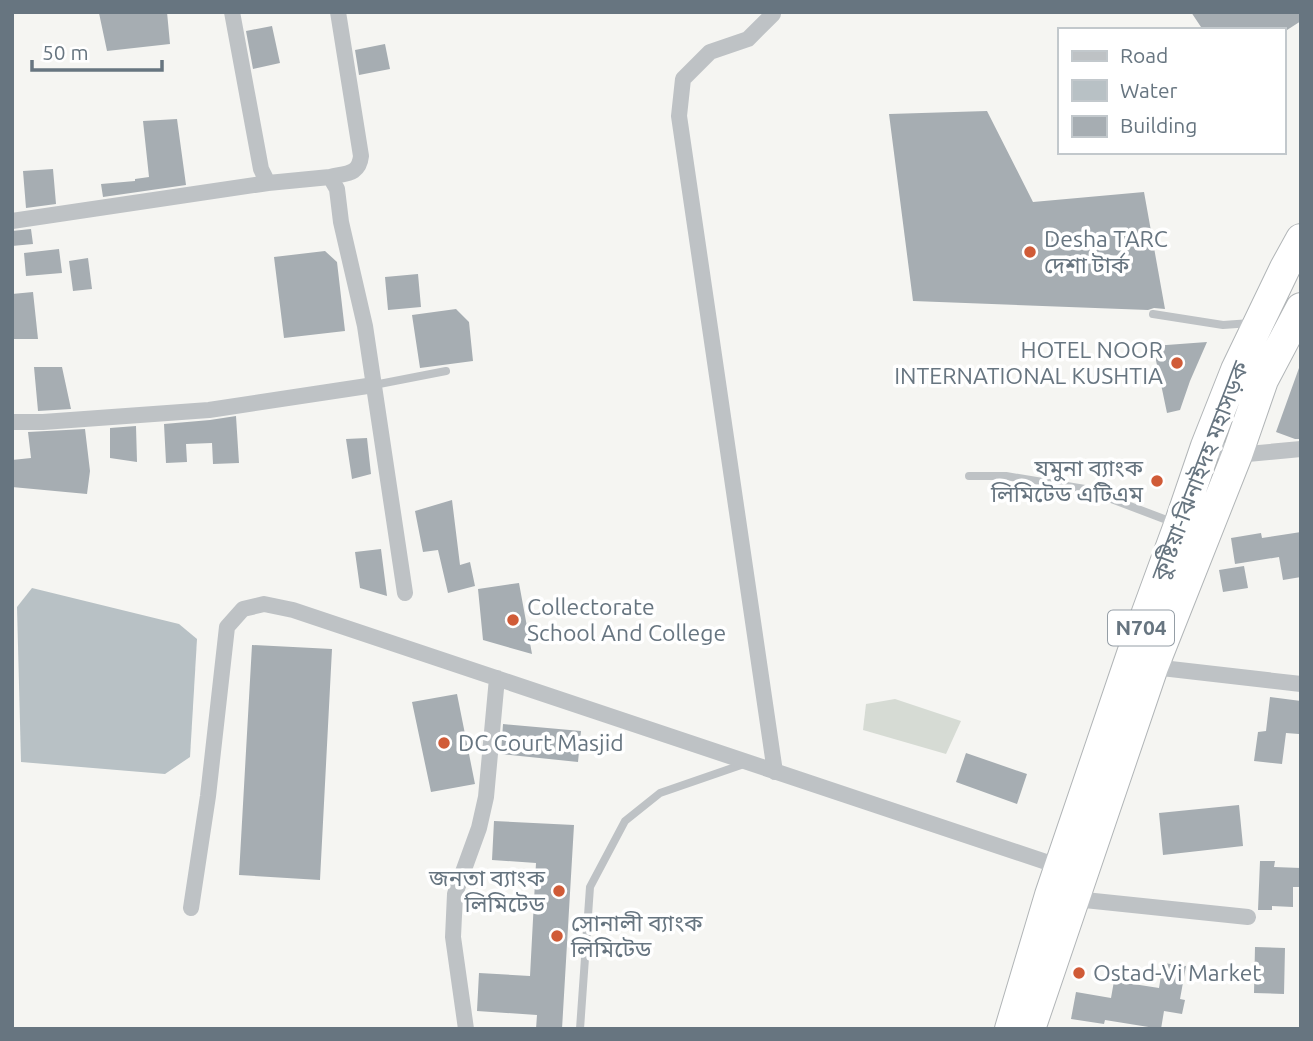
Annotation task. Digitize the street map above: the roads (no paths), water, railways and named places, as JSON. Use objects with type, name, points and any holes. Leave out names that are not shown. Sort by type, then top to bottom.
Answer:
[{"type":"highway","name":"কুষ্টিয়া-ঝিনাইদহ মহাসড়ক","points":[[1030,1029],[1073,880],[1135,645],[1236,370],[1301,239]]},
{"type":"highway","name":"কুষ্টিয়া-ঝিনাইদহ মহাসড়ক","points":[[1010,1029],[1073,880],[1237,455],[1263,380],[1301,308]]},
{"type":"street","points":[[232,12],[261,169],[268,183]]},
{"type":"street","points":[[12,221],[268,183],[330,177],[357,170],[361,156],[338,12]]},
{"type":"street","points":[[773,12],[748,38],[710,52],[683,79],[679,116],[775,772]]},
{"type":"street","points":[[330,177],[337,189],[341,222],[365,327],[405,593]]},
{"type":"street","points":[[12,422],[209,410],[374,385]]},
{"type":"street","points":[[1206,446],[1237,455],[1301,449]]},
{"type":"street","points":[[191,908],[208,796],[227,627],[243,609],[264,604],[293,610],[775,772],[1073,880],[1248,917]]},
{"type":"street","points":[[1153,667],[1301,684]]},
{"type":"street","points":[[466,1029],[453,937],[455,894],[479,828],[486,797],[497,678]]},
{"type":"lane","points":[[1153,314],[1223,325],[1258,323]]},
{"type":"lane","points":[[374,385],[446,371]]},
{"type":"lane","points":[[969,476],[1006,476],[1085,489],[1179,525]]},
{"type":"lane","points":[[580,1029],[590,887],[625,821],[660,793],[747,763]]},
{"type":"water","points":[[32,588],[179,624],[197,639],[190,757],[165,774],[21,762],[17,607]]},
{"type":"place","name":"Desha TARC দেশা টার্ক","points":[[1030,252]]},
{"type":"place","name":"HOTEL NOOR INTERNATIONAL KUSHTIA","points":[[1177,363]]},
{"type":"place","name":"যমুনা ব্যাংক লিমিটেড এটিএম","points":[[1157,481]]},
{"type":"place","name":"Collectorate School And College","points":[[513,620]]},
{"type":"place","name":"DC Court Masjid","points":[[444,743]]},
{"type":"place","name":"জনতা ব্যাংক লিমিটেড","points":[[559,891]]},
{"type":"place","name":"সোনালী ব্যাংক লিমিটেড","points":[[557,936]]},
{"type":"place","name":"Ostad-Vi Market","points":[[1079,973]]}]
